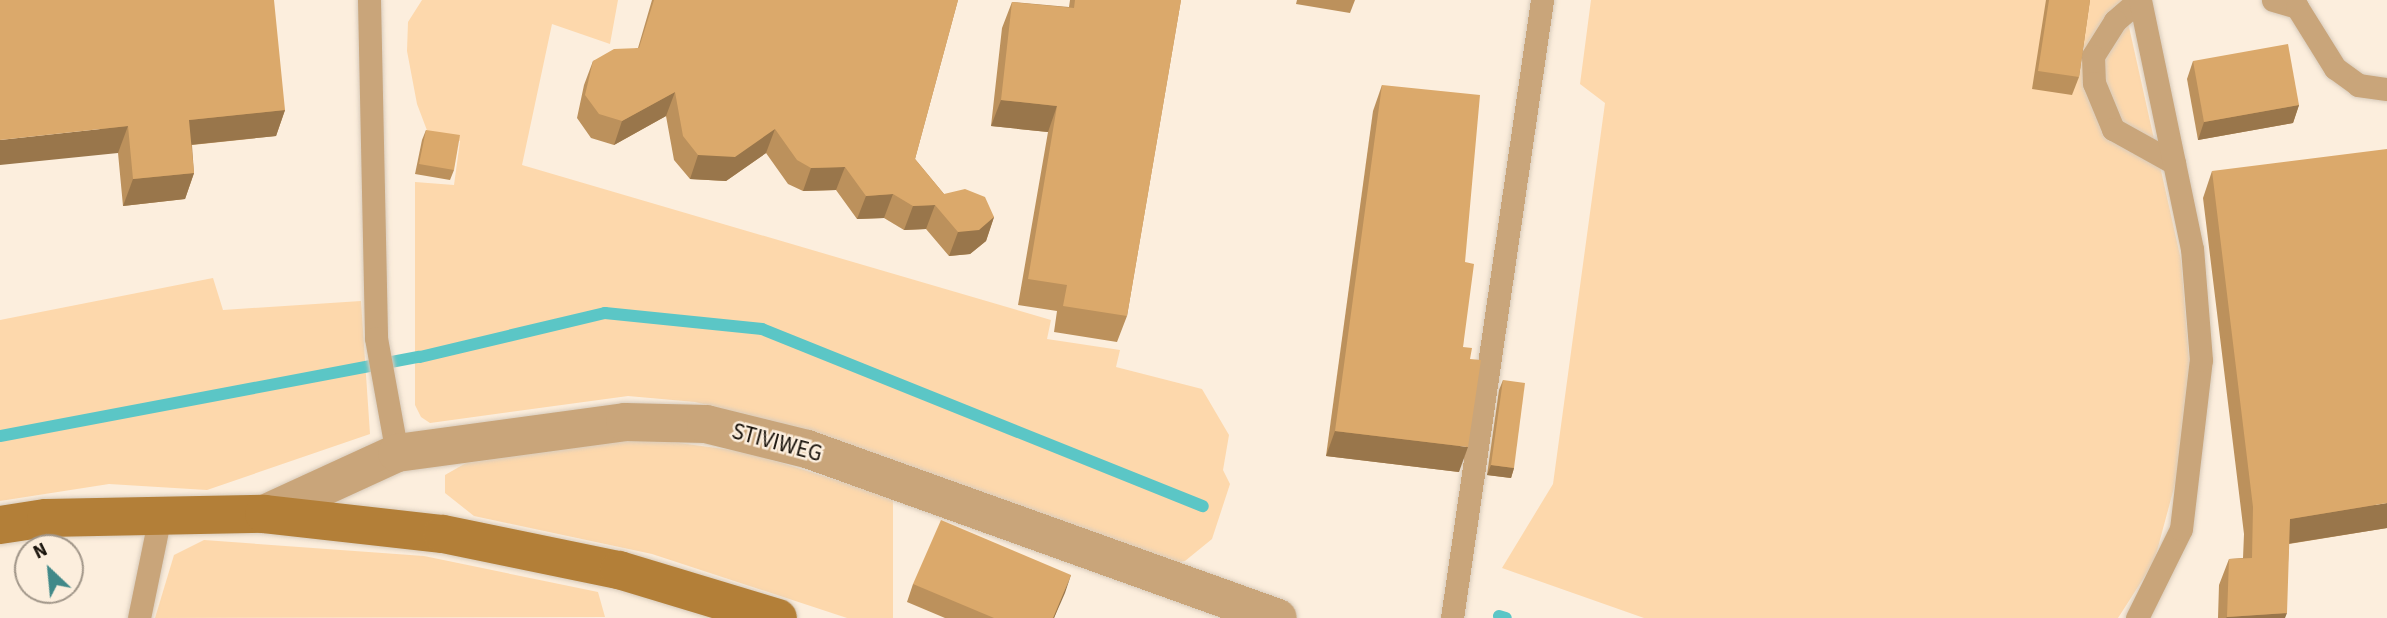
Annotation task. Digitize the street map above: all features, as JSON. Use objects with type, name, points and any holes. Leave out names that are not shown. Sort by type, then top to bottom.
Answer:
[{"type":"street","name":"STIVIWEG","points":[[264,514],[397,453],[625,422],[706,424],[807,449],[1278,618]]},
{"type":"street","points":[[0,525],[160,516],[264,514],[443,534],[619,570],[742,612],[778,618]]},
{"type":"lane","points":[[369,0],[376,338],[385,406],[397,453]]},
{"type":"lane","points":[[1452,618],[1542,0]]},
{"type":"lane","points":[[2137,618],[2182,529],[2201,360],[2192,249],[2174,163],[2139,0],[2115,20],[2094,56],[2094,83],[2113,129],[2174,163]]},
{"type":"lane","points":[[2273,0],[2297,7],[2336,68],[2358,85],[2387,89]]},
{"type":"lane","points":[[139,618],[160,516]]},
{"type":"shaded area","points":[[422,0],[618,0],[610,44],[552,24],[522,165],[1051,320],[1047,339],[1120,350],[1116,367],[1202,389],[1229,435],[1223,470],[1230,484],[1212,539],[1185,561],[1172,563],[777,422],[695,402],[628,396],[430,423],[421,417],[415,405],[415,182],[454,185],[460,141],[428,133],[417,104],[407,51],[408,22]]},
{"type":"shaded area","points":[[1591,0],[2123,0],[2181,260],[2190,371],[2178,473],[2154,562],[2118,618],[1644,618],[1502,568],[1553,484],[1605,103],[1580,84]]},
{"type":"shaded area","points":[[213,278],[223,310],[361,301],[370,434],[207,490],[109,484],[0,501],[0,320]]},
{"type":"shaded area","points":[[641,438],[747,452],[893,498],[893,618],[847,618],[652,554],[474,516],[445,493],[445,475],[466,463]]},
{"type":"shaded area","points":[[204,540],[424,556],[598,592],[605,617],[155,618],[174,555]]},
{"type":"building","points":[[0,0],[274,0],[285,110],[189,120],[194,173],[133,179],[128,126],[0,140]]},
{"type":"building","points":[[654,0],[958,0],[915,159],[944,194],[965,189],[985,197],[994,217],[979,230],[958,232],[935,205],[913,206],[893,194],[866,196],[845,167],[811,168],[797,160],[775,129],[735,157],[698,155],[683,136],[675,92],[622,121],[599,114],[585,95],[593,61],[614,49],[639,48]]},
{"type":"building","points":[[1075,0],[1181,0],[1127,316],[1063,306],[1067,285],[1028,279],[1057,106],[1001,100],[1012,2],[1074,8]]},
{"type":"building","points":[[2049,0],[2090,0],[2079,77],[2038,71]]},
{"type":"building","points":[[2288,44],[2299,105],[2204,122],[2193,61]]},
{"type":"building","points":[[1382,85],[1480,95],[1465,262],[1474,264],[1463,347],[1472,348],[1470,359],[1481,360],[1468,447],[1335,431]]},
{"type":"building","points":[[426,130],[460,135],[454,170],[419,164]]},
{"type":"building","points":[[2387,149],[2387,503],[2290,519],[2287,613],[2227,617],[2229,559],[2252,558],[2253,507],[2212,171]]},
{"type":"building","points":[[1503,380],[1525,383],[1514,468],[1491,465]]},
{"type":"building","points":[[941,520],[1071,575],[1053,618],[994,618],[913,584]]},
{"type":"waterway","points":[[0,436],[420,357],[605,313],[762,329],[1203,506]]},
{"type":"waterway","points":[[1499,616],[1506,618]]}]
